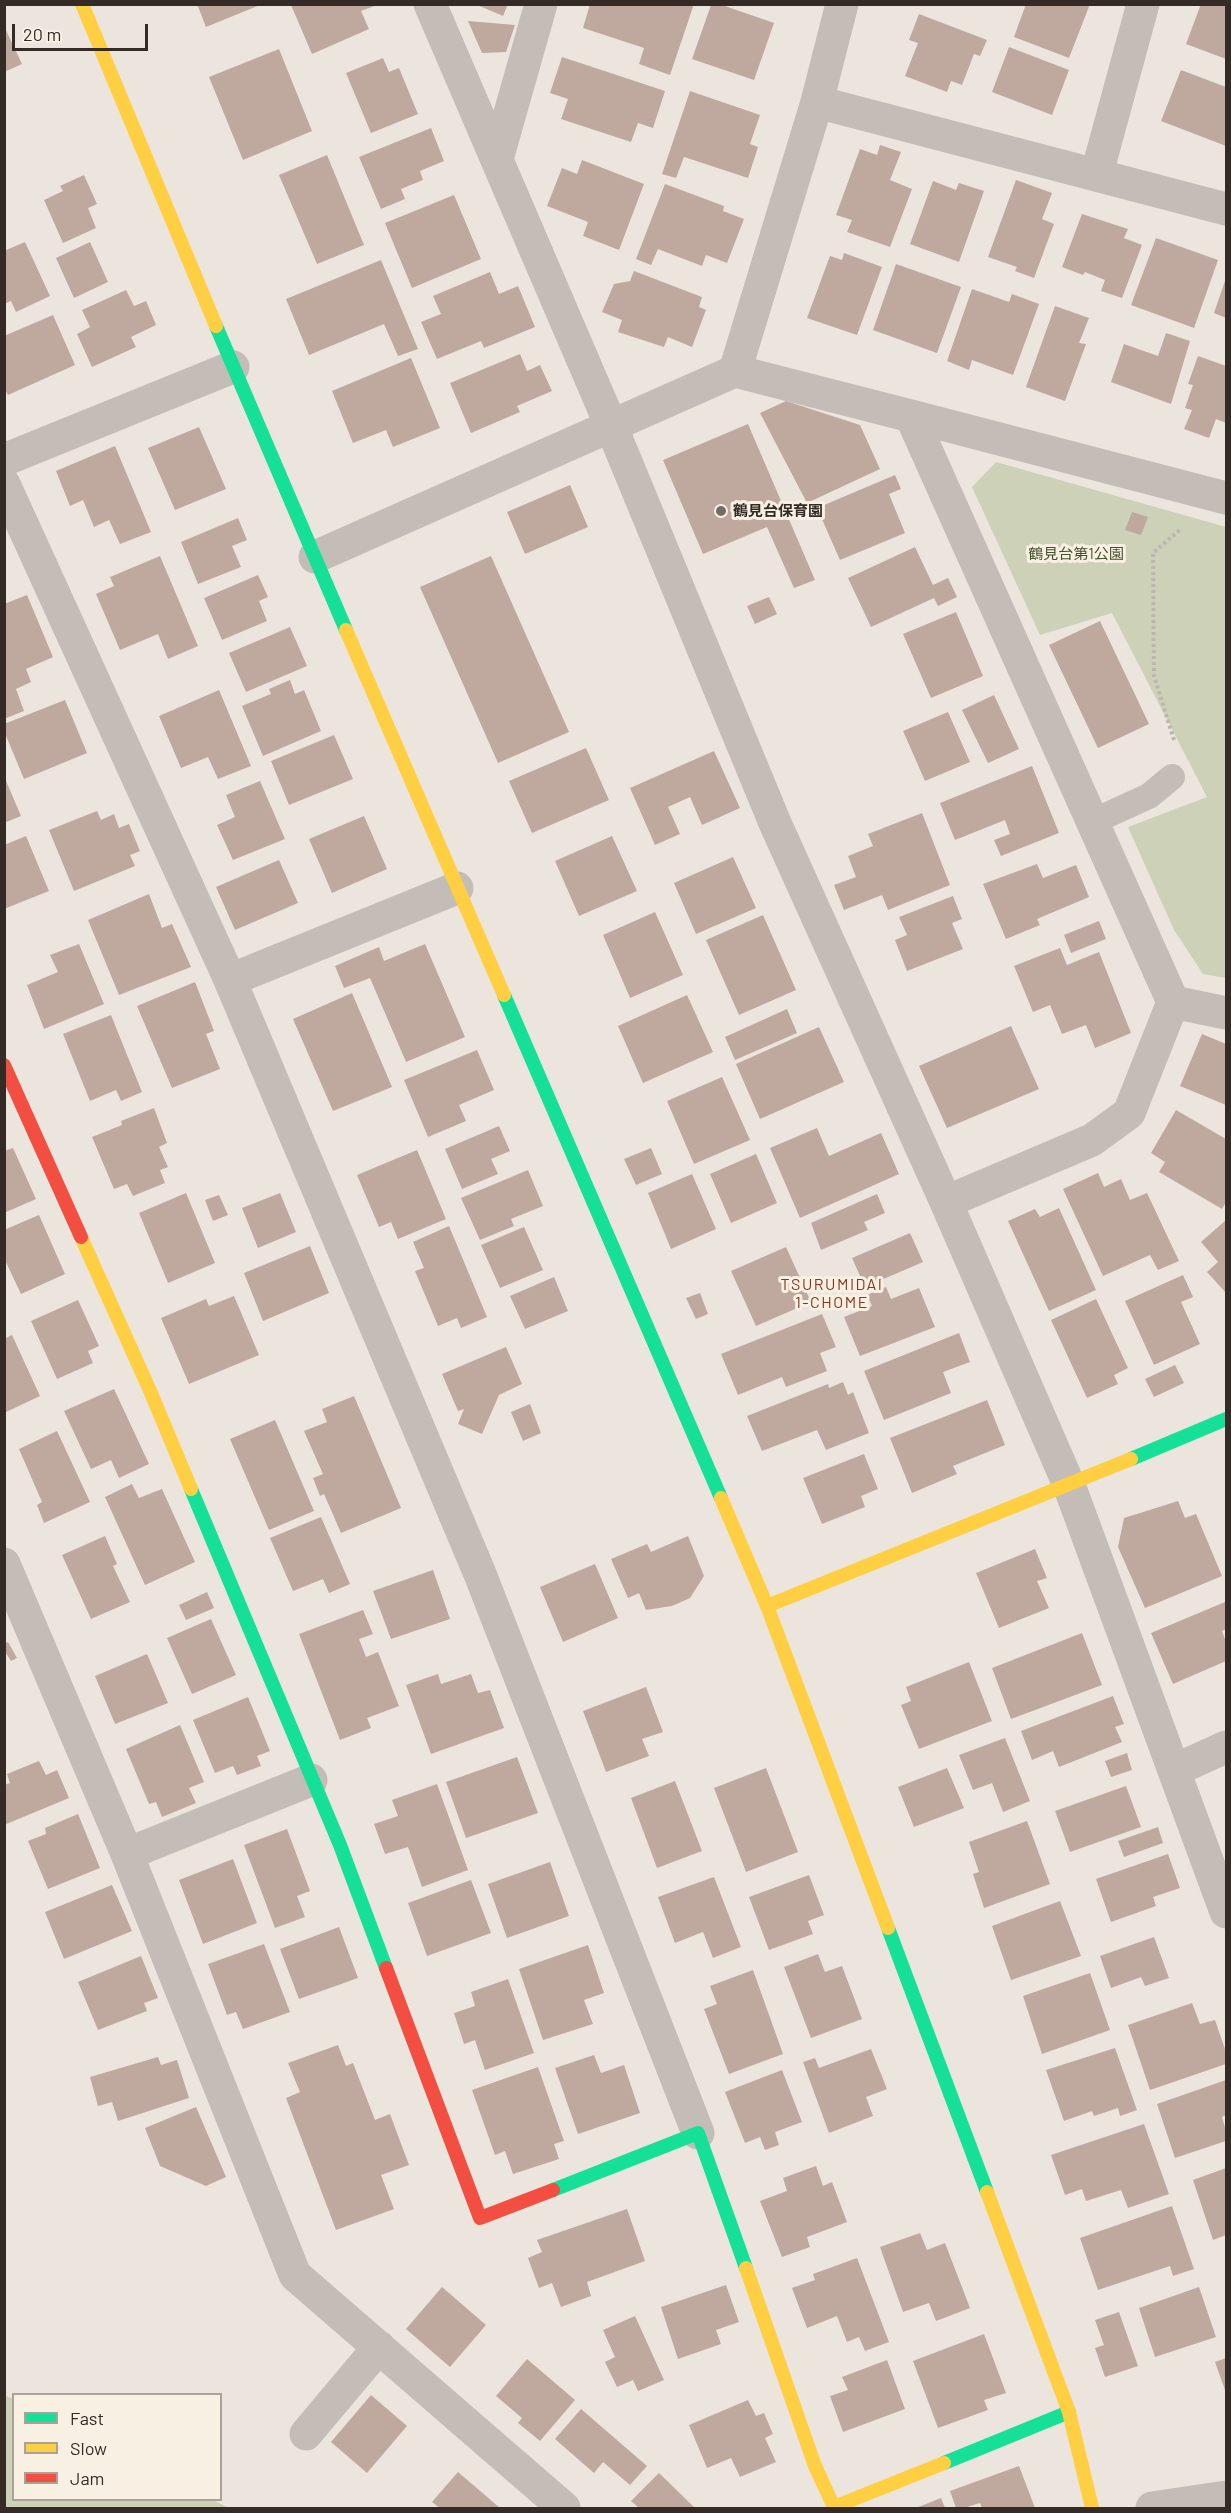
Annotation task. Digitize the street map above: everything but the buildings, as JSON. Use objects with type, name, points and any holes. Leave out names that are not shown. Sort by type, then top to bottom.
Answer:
[{"type":"street","points":[[82,4],[233,367],[767,1606],[1069,2412],[1092,2508]]},
{"type":"street","points":[[430,4],[612,428],[775,823],[946,1202],[1070,1485],[1227,1912]]},
{"type":"street","points":[[496,159],[541,4]]},
{"type":"street","points":[[735,371],[817,102],[842,4]]},
{"type":"street","points":[[1097,173],[1143,4]]},
{"type":"street","points":[[817,102],[1097,173],[1227,209]]},
{"type":"street","points":[[4,460],[233,367]]},
{"type":"street","points":[[315,557],[612,428],[735,371],[1227,498]]},
{"type":"street","points":[[911,416],[1173,1002],[1129,1113],[1092,1140],[946,1202]]},
{"type":"street","points":[[4,484],[230,980],[480,1574],[698,2133],[815,2466],[834,2508],[1069,2412]]},
{"type":"street","points":[[230,980],[457,888]]},
{"type":"street","points":[[1173,1002],[1227,1013]]},
{"type":"street","points":[[4,1065],[151,1393],[340,1845],[480,2218],[698,2133]]},
{"type":"street","points":[[767,1606],[1070,1485],[1227,1419]]},
{"type":"street","points":[[4,1564],[127,1854],[295,2275],[564,2508]]},
{"type":"street","points":[[1175,1770],[1227,1747]]},
{"type":"street","points":[[127,1854],[311,1780]]},
{"type":"street","points":[[306,2434],[379,2348]]},
{"type":"street","points":[[1152,2508],[1227,2497]]},
{"type":"lane","points":[[1092,822],[1149,796],[1172,777]]},
{"type":"path","points":[[1172,777],[1174,740],[1154,676],[1153,553],[1186,524],[1194,490]]},
{"type":"green space","name":"鶴見台第1公園","points":[[996,462],[1226,527],[1226,978],[1203,974],[1174,930],[1128,827],[1207,797],[1112,613],[1040,635],[972,487]]},
{"type":"green space","points":[[4,2395],[12,2399],[12,2501],[215,2501],[229,2508],[5,2508]]},
{"type":"traffic: fast","points":[[216,326],[346,630]]},
{"type":"traffic: fast","points":[[504,995],[721,1498]]},
{"type":"traffic: fast","points":[[1131,1459],[1226,1419]]},
{"type":"traffic: fast","points":[[191,1489],[340,1845],[386,1968]]},
{"type":"traffic: fast","points":[[888,1928],[987,2192]]},
{"type":"traffic: fast","points":[[553,2190],[698,2133],[746,2268]]},
{"type":"traffic: fast","points":[[944,2463],[1069,2412]]},
{"type":"traffic: slow","points":[[82,4],[216,326]]},
{"type":"traffic: slow","points":[[346,630],[504,995]]},
{"type":"traffic: slow","points":[[81,1237],[191,1489]]},
{"type":"traffic: slow","points":[[767,1606],[1131,1459]]},
{"type":"traffic: slow","points":[[721,1498],[767,1606],[888,1928]]},
{"type":"traffic: slow","points":[[987,2192],[1069,2412],[1092,2508]]},
{"type":"traffic: slow","points":[[746,2268],[815,2466],[834,2507],[944,2463]]},
{"type":"traffic: jam","points":[[4,1065],[81,1237]]},
{"type":"traffic: jam","points":[[386,1968],[480,2218],[553,2190]]},
{"type":"place","name":"鶴見台保育園","points":[[721,511]]},
{"type":"district","name":"TSURUMIDAI 1-CHOME","points":[[832,1294]]}]
